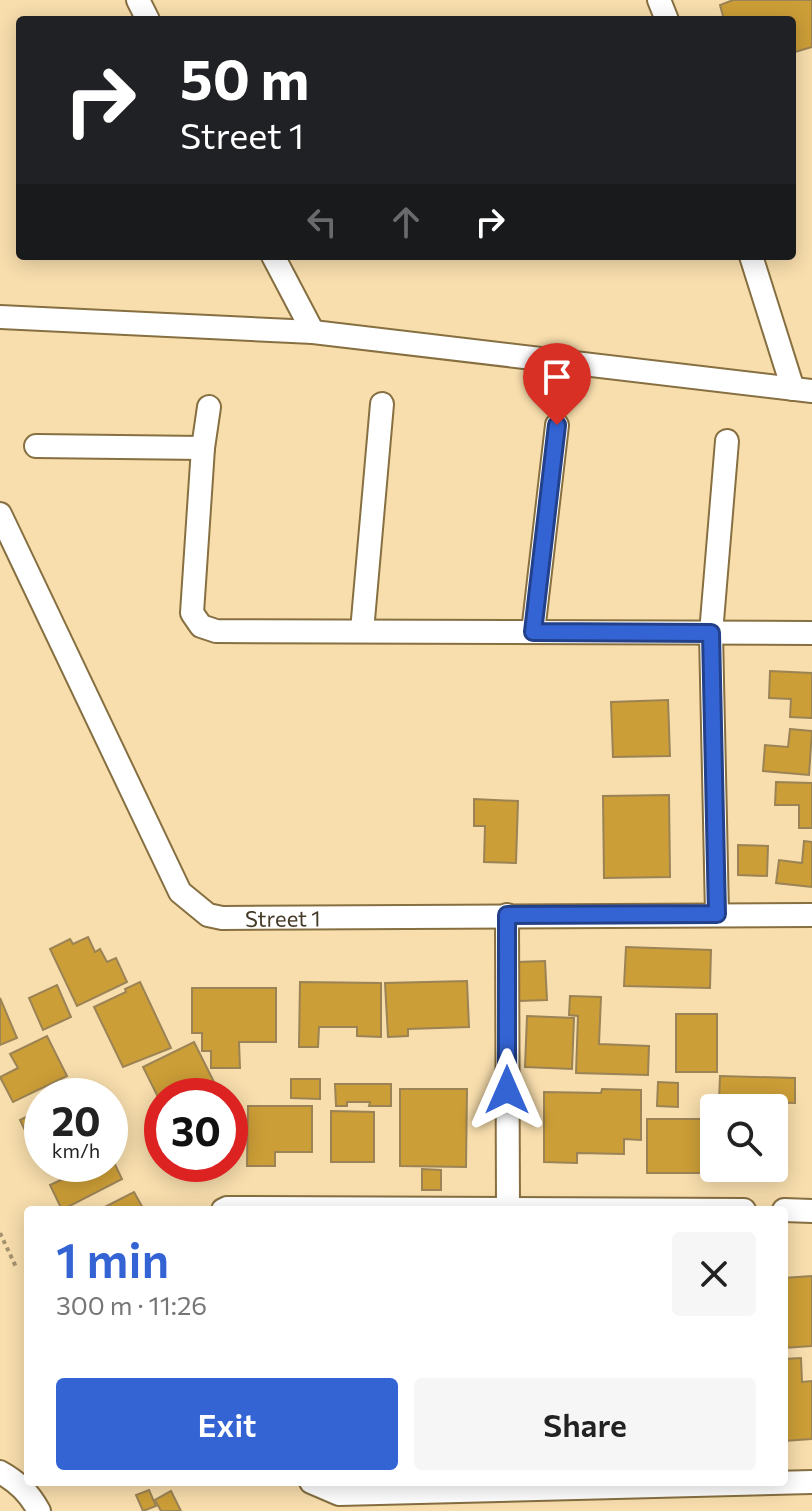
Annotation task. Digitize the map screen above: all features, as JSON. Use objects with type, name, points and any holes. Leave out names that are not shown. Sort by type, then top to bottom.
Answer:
[{"type":"street","points":[[275,260],[313,332]]},
{"type":"street","points":[[0,317],[313,332],[802,390],[753,260]]},
{"type":"street","points":[[362,631],[382,404]]},
{"type":"street","points":[[209,407],[203,448],[192,613],[201,626],[216,631],[812,633]]},
{"type":"street","points":[[533,632],[557,425]]},
{"type":"street","points":[[717,914],[711,633],[727,441]]},
{"type":"street","points":[[36,446],[203,448]]},
{"type":"street","name":"Street 1","points":[[0,514],[180,892],[208,915],[222,918],[812,915]]},
{"type":"street","points":[[507,915],[508,1206]]},
{"type":"street","points":[[788,1210],[812,1211]]},
{"type":"street","points":[[0,1472],[17,1482],[39,1511]]},
{"type":"street","points":[[788,1483],[812,1482]]},
{"type":"street","points":[[320,1486],[339,1494],[654,1486]]},
{"type":"path","points":[[0,1233],[16,1267]]},
{"type":"building","points":[[733,0],[812,0],[812,47],[796,52],[796,16],[723,16],[720,5]]},
{"type":"building","points":[[770,671],[812,673],[812,718],[790,717],[791,699],[769,698]]},
{"type":"building","points":[[668,700],[670,756],[613,757],[611,702]]},
{"type":"building","points":[[790,729],[812,731],[809,775],[763,771],[765,745],[788,747]]},
{"type":"building","points":[[776,782],[812,783],[812,828],[799,828],[799,805],[775,805]]},
{"type":"building","points":[[669,795],[670,877],[604,878],[603,796]]},
{"type":"building","points":[[474,799],[518,801],[516,863],[484,862],[485,826],[474,826]]},
{"type":"building","points":[[804,841],[812,842],[812,887],[776,883],[779,860],[802,863]]},
{"type":"building","points":[[738,845],[768,846],[767,876],[738,875]]},
{"type":"building","points":[[88,937],[95,952],[100,949],[107,962],[116,958],[127,982],[77,1006],[50,949],[70,939],[73,944]]},
{"type":"building","points":[[626,947],[711,950],[710,988],[624,986]]},
{"type":"building","points":[[545,961],[547,1000],[518,1001],[517,962]]},
{"type":"building","points":[[467,981],[469,1027],[408,1029],[408,1036],[388,1037],[385,983]]},
{"type":"building","points":[[140,982],[171,1048],[123,1067],[94,1007]]},
{"type":"building","points":[[300,982],[381,983],[381,1037],[357,1036],[357,1027],[319,1027],[318,1047],[299,1047]]},
{"type":"building","points":[[57,985],[71,1017],[43,1030],[29,998]]},
{"type":"building","points":[[192,988],[276,988],[276,1042],[239,1042],[240,1068],[211,1068],[211,1051],[202,1051],[202,1033],[192,1033]]},
{"type":"building","points":[[570,996],[601,997],[599,1044],[649,1046],[648,1075],[576,1073],[578,1016],[569,1015]]},
{"type":"building","points":[[0,998],[17,1038],[0,1045]]},
{"type":"building","points":[[676,1014],[717,1014],[717,1072],[676,1072]]},
{"type":"building","points":[[527,1016],[574,1018],[572,1069],[525,1067]]},
{"type":"building","points":[[47,1036],[67,1076],[24,1078],[24,1097],[13,1102],[0,1077],[18,1068],[10,1054]]},
{"type":"building","points":[[194,1042],[212,1078],[148,1078],[143,1067]]},
{"type":"building","points":[[720,1076],[795,1078],[795,1103],[788,1103],[788,1094],[719,1094]]},
{"type":"building","points":[[291,1079],[320,1079],[320,1099],[291,1098]]},
{"type":"building","points":[[658,1082],[678,1083],[678,1107],[657,1106]]},
{"type":"building","points":[[335,1084],[391,1084],[391,1106],[347,1102],[347,1106],[336,1106]]},
{"type":"building","points":[[400,1089],[467,1089],[466,1167],[400,1166]]},
{"type":"building","points":[[602,1089],[641,1090],[641,1140],[624,1139],[624,1154],[577,1153],[577,1163],[544,1162],[544,1092],[601,1093]]},
{"type":"building","points":[[248,1106],[312,1106],[312,1152],[275,1152],[275,1166],[248,1166]]},
{"type":"building","points":[[331,1111],[374,1112],[374,1162],[331,1162]]},
{"type":"building","points":[[647,1119],[700,1119],[700,1173],[647,1173]]},
{"type":"building","points":[[422,1169],[441,1170],[441,1190],[422,1190]]},
{"type":"building","points":[[56,1182],[116,1182],[70,1206],[60,1206],[50,1185]]},
{"type":"building","points":[[134,1192],[142,1206],[107,1206]]},
{"type":"building","points":[[812,1276],[812,1346],[788,1348],[788,1278]]},
{"type":"building","points":[[801,1358],[802,1382],[812,1381],[812,1439],[788,1441],[788,1359]]},
{"type":"building","points":[[149,1490],[156,1506],[143,1511],[136,1495]]},
{"type":"building","points":[[171,1491],[181,1511],[161,1511],[155,1500]]},
{"type":"route","points":[[507,1090],[507,915],[717,914],[711,633],[533,632],[557,425]]}]
